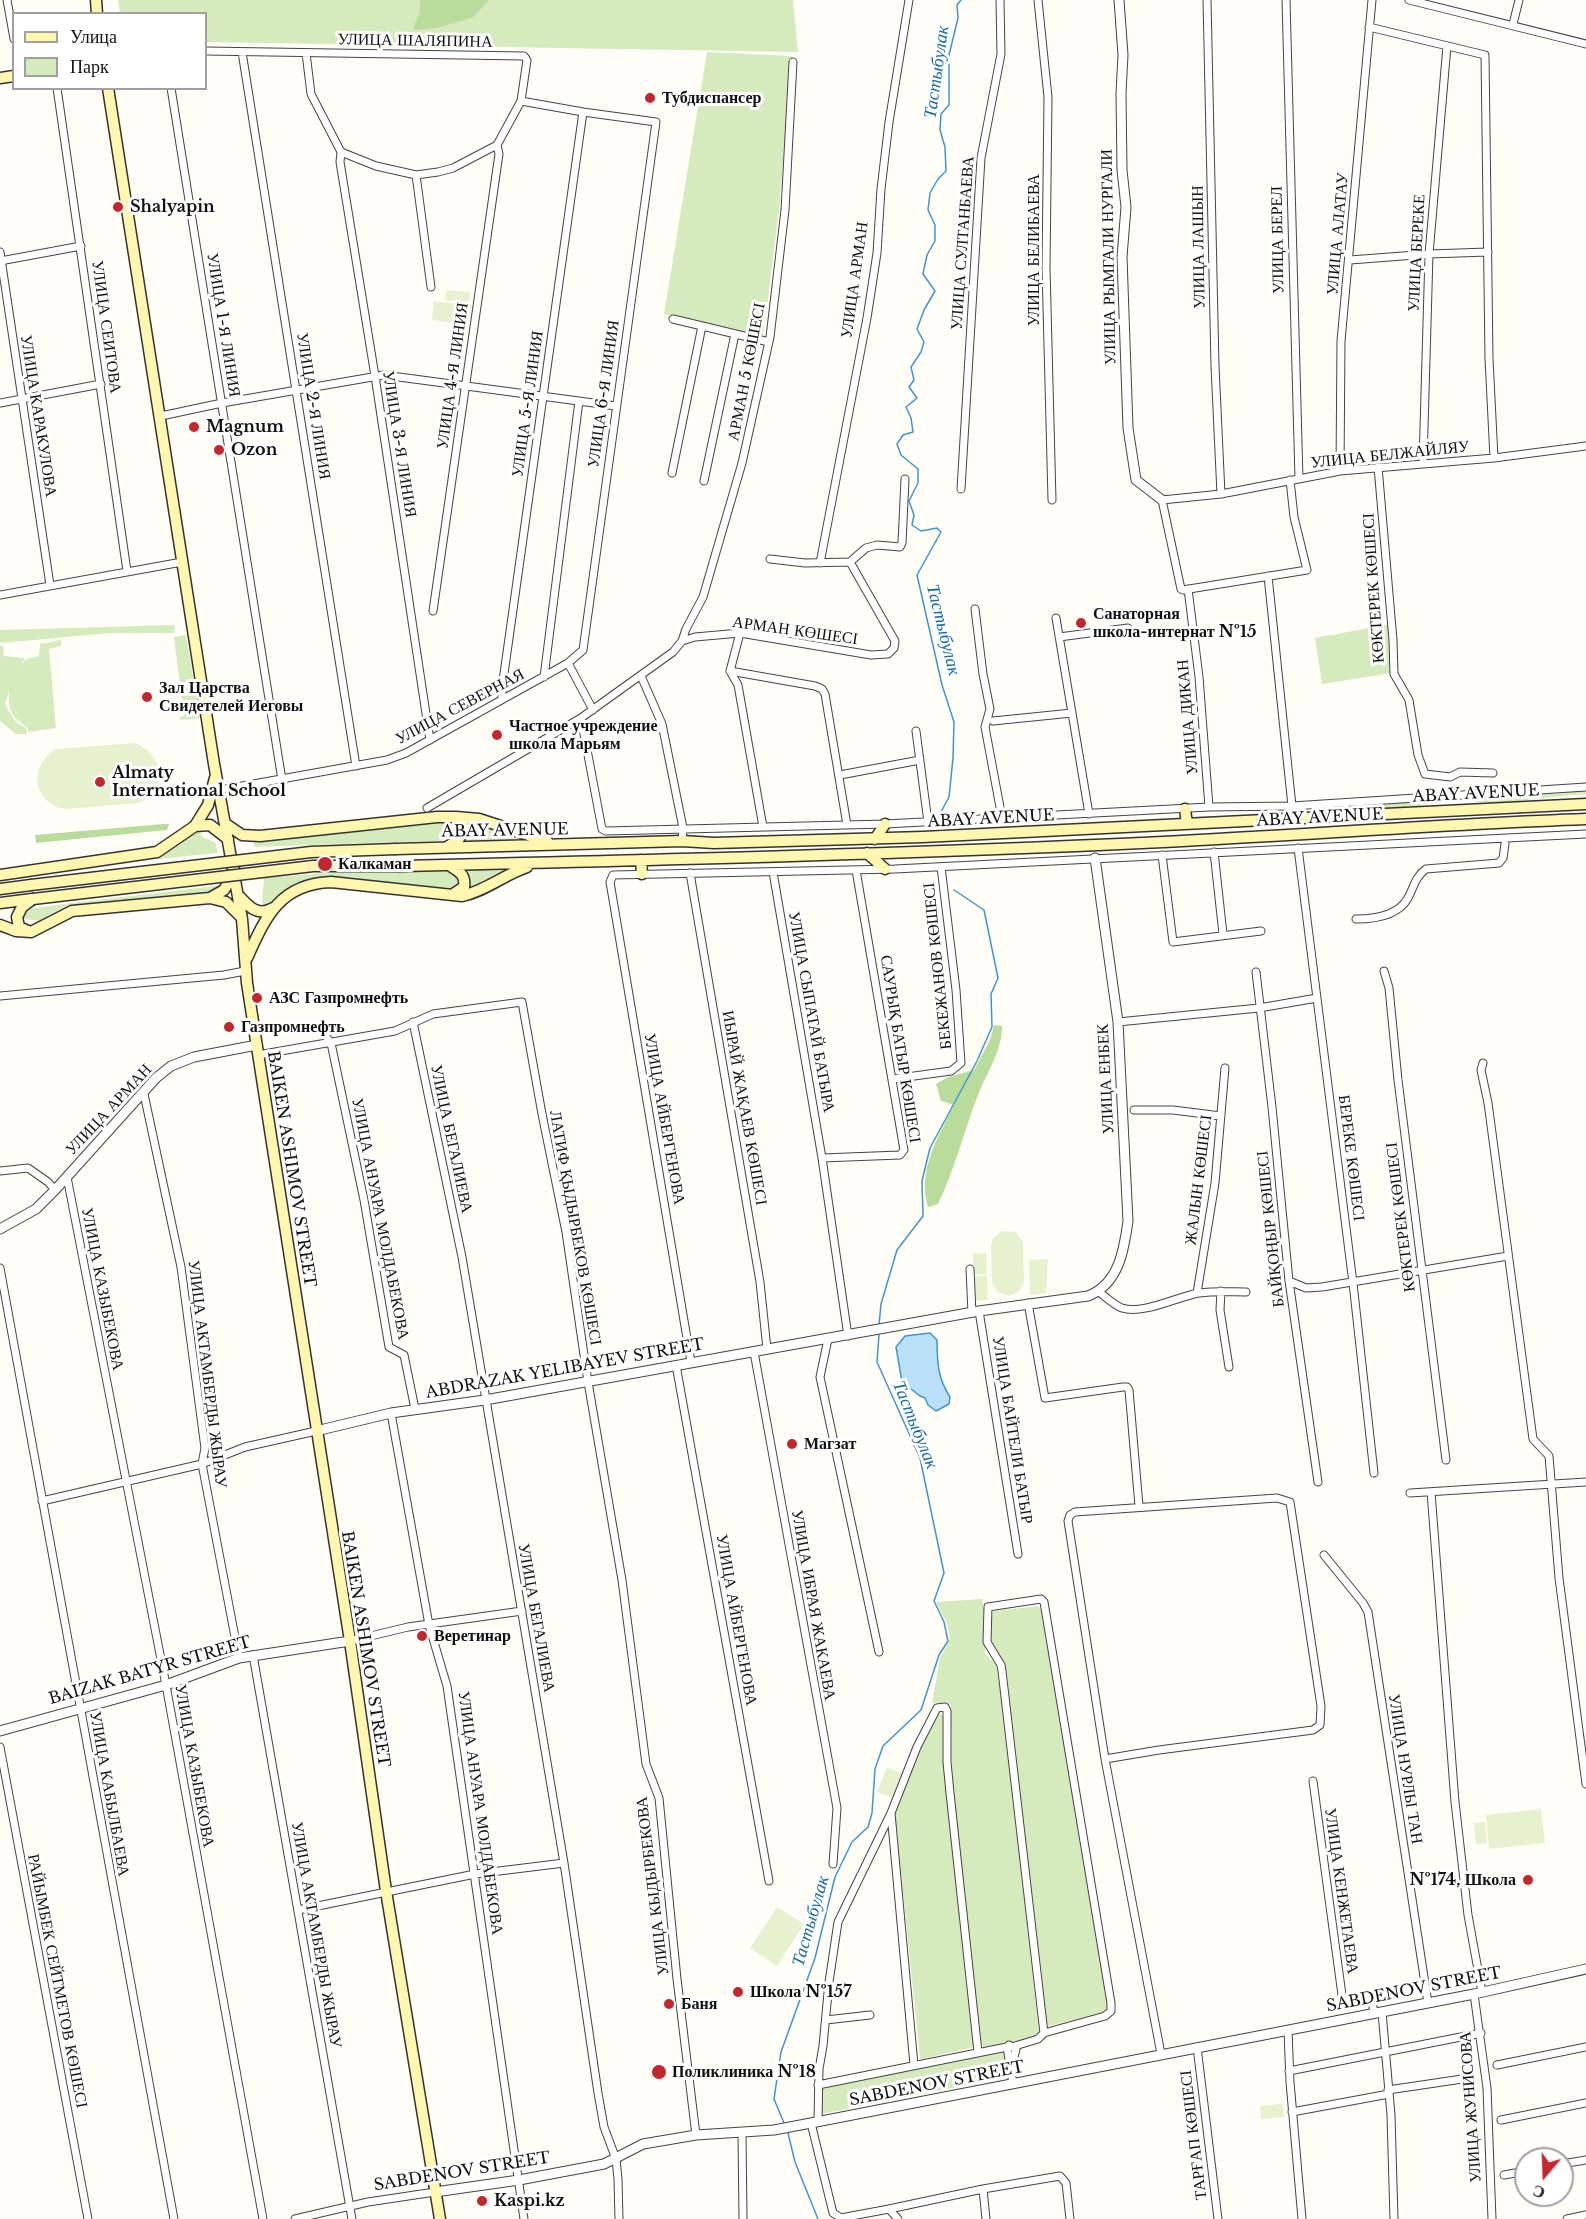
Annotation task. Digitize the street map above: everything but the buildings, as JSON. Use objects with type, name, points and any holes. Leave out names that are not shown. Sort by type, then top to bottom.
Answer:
[{"type":"main road","name":"BAIKEN ASHIMOV STREET","points":[[108,90],[182,562],[235,872],[242,919],[245,968],[257,1050],[350,1641],[386,1891],[440,2219]]},
{"type":"main road","points":[[0,875],[149,855],[170,845],[195,826],[212,796],[216,770]]},
{"type":"main road","points":[[1585,804],[1586,819]]},
{"type":"main road","name":"ABAY AVENUE","points":[[0,889],[311,852],[563,845],[641,837],[661,842],[714,843],[874,839],[1585,804]]},
{"type":"main road","points":[[1185,809],[1187,824]]},
{"type":"main road","points":[[226,824],[242,836],[260,836],[456,816],[479,819],[534,838],[563,845]]},
{"type":"main road","points":[[446,847],[458,840],[464,831],[463,822],[456,816]]},
{"type":"main road","name":"ABAY AVENUE","points":[[0,903],[313,866],[539,863],[867,853],[1186,841],[1586,819]]},
{"type":"main road","points":[[874,839],[885,824]]},
{"type":"main road","points":[[195,826],[210,825],[224,834],[229,841]]},
{"type":"main road","points":[[232,857],[244,840],[260,836]]},
{"type":"main road","points":[[1186,841],[1187,854]]},
{"type":"main road","points":[[661,842],[662,860]]},
{"type":"main road","points":[[867,853],[885,869]]},
{"type":"main road","points":[[641,860],[642,874]]},
{"type":"main road","points":[[238,896],[259,912],[268,911],[291,892],[313,883],[331,882],[452,896],[471,894],[516,871],[539,863]]},
{"type":"main road","points":[[448,865],[460,872],[464,878],[464,887],[452,896]]},
{"type":"main road","points":[[210,898],[224,890],[235,872]]},
{"type":"main road","points":[[0,925],[16,931],[31,932],[72,910],[210,898],[226,902],[242,919]]},
{"type":"main road","points":[[31,932],[19,927],[17,917],[22,907],[33,899]]},
{"type":"main road","points":[[245,968],[262,926],[276,906]]},
{"type":"street","points":[[7,0],[12,28]]},
{"type":"street","name":"УЛИЦА АРМАН","points":[[820,563],[876,264],[889,122],[909,0]]},
{"type":"street","name":"УЛИЦА СУЛТАНБАЕВА","points":[[961,489],[981,158],[1001,54],[1000,0]]},
{"type":"street","name":"УЛИЦА БЕЛИБАЕВА","points":[[1038,0],[1048,97],[1046,268],[1052,500]]},
{"type":"street","name":"УЛИЦА РЫМГАЛИ НУРГАЛИ","points":[[1119,0],[1123,55],[1122,170],[1126,207],[1122,257],[1128,428],[1136,480],[1162,500]]},
{"type":"street","name":"УЛИЦА ЛАШЫН","points":[[1207,0],[1215,366],[1221,494]]},
{"type":"street","name":"УЛИЦА БЕРЕЛ","points":[[1286,0],[1299,479]]},
{"type":"street","name":"УЛИЦА АЛАТАУ","points":[[1340,471],[1341,340],[1372,0]]},
{"type":"street","points":[[1409,0],[1586,44]]},
{"type":"street","points":[[1513,24],[1519,0]]},
{"type":"street","points":[[1369,27],[1485,55],[1489,359],[1494,458]]},
{"type":"street","name":"УЛИЦА БЕРЕКЕ","points":[[1423,463],[1429,254],[1447,46]]},
{"type":"street","name":"УЛИЦА ШАЛЯПИНА","points":[[207,51],[524,56],[527,60],[522,100]]},
{"type":"street","name":"УЛИЦА 2-Я ЛИНИЯ","points":[[242,52],[356,766]]},
{"type":"street","points":[[306,53],[311,94],[341,152],[376,166],[416,175],[453,168],[497,145],[522,100],[583,112]]},
{"type":"street","name":"АРМАН 5 КӨШЕСІ","points":[[682,641],[703,597],[742,463],[769,342],[785,210],[793,62]]},
{"type":"street","name":"УЛИЦА СЕИТОВА","points":[[57,90],[127,571]]},
{"type":"street","name":"УЛИЦА 1-Я ЛИНИЯ","points":[[171,90],[282,780]]},
{"type":"street","name":"УЛИЦА 6-Я ЛИНИЯ","points":[[568,663],[584,650],[656,122],[583,112]]},
{"type":"street","name":"УЛИЦА 5-Я ЛИНИЯ","points":[[502,699],[583,112]]},
{"type":"street","name":"УЛИЦА 4-Я ЛИНИЯ","points":[[433,611],[499,154],[497,145]]},
{"type":"street","name":"УЛИЦА 3-Я ЛИНИЯ","points":[[341,152],[340,162],[430,740]]},
{"type":"street","points":[[416,175],[431,287]]},
{"type":"street","points":[[1,261],[81,246]]},
{"type":"street","name":"УЛИЦА КАРАКУЛОВА","points":[[0,252],[50,585]]},
{"type":"street","points":[[1350,260],[1488,252]]},
{"type":"street","points":[[673,319],[769,342]]},
{"type":"street","points":[[672,473],[702,326]]},
{"type":"street","points":[[704,481],[735,334]]},
{"type":"street","points":[[161,416],[384,375],[616,406]]},
{"type":"street","points":[[0,403],[101,384]]},
{"type":"street","points":[[544,677],[579,401]]},
{"type":"street","name":"УЛИЦА БЕЛЖАЙЛЯУ","points":[[1162,500],[1221,494],[1340,471],[1494,458],[1586,446]]},
{"type":"street","name":"КӨКТЕРЕК КӨШЕСІ","points":[[1378,467],[1394,674],[1409,700],[1418,755],[1425,774],[1450,777],[1460,772],[1493,773]]},
{"type":"street","points":[[770,559],[820,563],[850,562],[866,548],[877,545],[900,547],[905,479]]},
{"type":"street","points":[[1188,589],[1306,570],[1294,517],[1290,480]]},
{"type":"street","name":"УЛИЦА ДИКАН","points":[[1162,500],[1180,587],[1183,590],[1188,589],[1199,677],[1209,807]]},
{"type":"street","points":[[0,595],[182,562]]},
{"type":"street","name":"АРМАН КӨШЕСІ","points":[[682,641],[695,637],[740,633],[871,655],[888,654],[894,648],[895,641],[850,562]]},
{"type":"street","points":[[1268,576],[1292,806]]},
{"type":"street","points":[[975,609],[990,709],[985,727],[1002,818]]},
{"type":"street","points":[[1056,618],[1089,814]]},
{"type":"street","points":[[1059,637],[1128,628]]},
{"type":"street","points":[[740,633],[730,671],[738,685],[763,826]]},
{"type":"street","points":[[427,808],[593,710],[673,652],[682,641]]},
{"type":"street","points":[[568,663],[593,710]]},
{"type":"street","name":"УЛИЦА СЕВЕРНАЯ","points":[[220,790],[387,760],[406,753],[568,663]]},
{"type":"street","points":[[730,671],[815,686],[822,690],[825,694],[848,825]]},
{"type":"street","points":[[641,676],[662,724],[683,828],[682,841]]},
{"type":"street","points":[[993,721],[1072,712]]},
{"type":"street","points":[[580,718],[602,829],[641,837],[683,828],[885,824],[1209,807],[1292,806],[1586,787]]},
{"type":"street","points":[[916,731],[928,822]]},
{"type":"street","points":[[840,775],[920,760]]},
{"type":"street","points":[[642,874],[941,867],[1586,834]]},
{"type":"street","points":[[1356,919],[1378,918],[1402,905],[1416,879],[1426,869],[1499,863],[1503,858],[1505,844]]},
{"type":"street","name":"БЕРЕКЕ КӨШЕСІ","points":[[1298,848],[1353,1283],[1374,1473]]},
{"type":"street","points":[[1214,852],[1223,934]]},
{"type":"street","points":[[1162,855],[1173,942],[1261,931]]},
{"type":"street","name":"УЛИЦА ЕНБЕК","points":[[1095,858],[1119,1022],[1128,1221],[1126,1239],[1118,1266],[1113,1277],[1099,1292]]},
{"type":"street","name":"БЕКЕЖАНОВ КӨШЕСІ","points":[[892,1079],[951,1071],[961,1063],[956,990],[941,867]]},
{"type":"street","name":"САУРЫҚ БАТЫР КӨШЕСІ","points":[[822,1158],[900,1155],[904,1150],[856,870]]},
{"type":"street","name":"УЛИЦА СЫПАТАЙ БАТЫРА","points":[[773,872],[822,1158],[848,1336]]},
{"type":"street","name":"ИЫРАЙ ЖАҚАЕВ КӨШЕСІ","points":[[690,873],[756,1259],[767,1349]]},
{"type":"street","name":"УЛИЦА АЙБЕРГЕНОВА","points":[[642,874],[617,874],[613,875],[610,881],[691,1362]]},
{"type":"street","points":[[0,996],[224,975],[245,968]]},
{"type":"street","name":"КӨКТЕРЕК КӨШЕСІ","points":[[1384,971],[1389,988],[1421,1272],[1446,1460]]},
{"type":"street","name":"БАЙҚОҢЫР КӨШЕСІ","points":[[1256,972],[1289,1281],[1318,1482]]},
{"type":"street","points":[[1119,1022],[1259,1008],[1317,998]]},
{"type":"street","name":"ЛАТИФ ҚЫДЫРБЕКОВ КӨШЕСІ","points":[[413,1023],[433,1014],[522,1002],[566,1232],[588,1382],[625,1600]]},
{"type":"street","points":[[257,1050],[331,1043],[396,1031],[413,1023]]},
{"type":"street","name":"УЛИЦА БЕГАЛИЕВА","points":[[413,1023],[462,1257],[564,1863],[597,2093],[604,2127],[616,2159],[619,2219]]},
{"type":"street","name":"УЛИЦА АНУАРА МОЛДАБЕКОВА","points":[[320,1029],[331,1043],[364,1200],[389,1347],[404,1355],[416,1409]]},
{"type":"street","name":"УЛИЦА АРМАН","points":[[0,1229],[36,1209],[144,1094],[156,1078],[171,1066],[194,1057],[257,1050]]},
{"type":"street","points":[[1483,1063],[1481,1070],[1488,1103],[1533,1439],[1549,1456],[1559,1578],[1586,1784]]},
{"type":"street","name":"ЖАЛЫН КӨШЕСІ","points":[[1197,1293],[1215,1183],[1225,1068]]},
{"type":"street","name":"УЛИЦА АКТАМБЕРДЫ ЖЫРАУ","points":[[144,1094],[181,1267],[205,1448],[202,1464],[238,1658]]},
{"type":"street","points":[[1134,1110],[1173,1110],[1221,1116]]},
{"type":"street","points":[[0,1171],[28,1168],[55,1190]]},
{"type":"street","name":"УЛИЦА КАЗЫБЕКОВА","points":[[67,1177],[166,1685],[263,2219]]},
{"type":"street","points":[[1289,1281],[1306,1288],[1353,1283],[1508,1256]]},
{"type":"street","name":"УЛИЦА КАБЫЛБАЕВА","points":[[0,1268],[174,2219]]},
{"type":"street","name":"УЛИЦА БАЙТЕЛИ БАТЫР","points":[[970,1269],[1018,1554]]},
{"type":"street","points":[[1221,1291],[1220,1310],[1229,1367]]},
{"type":"street","points":[[1099,1292],[1122,1308],[1132,1309],[1166,1304],[1197,1293],[1246,1292]]},
{"type":"street","name":"ABDRAZAK YELIBAYEV STREET","points":[[42,1502],[126,1480],[202,1464],[245,1448],[390,1413],[485,1400],[976,1312],[1088,1296],[1099,1292]]},
{"type":"street","points":[[1028,1304],[1045,1398],[1123,1387],[1129,1390],[1138,1506]]},
{"type":"street","points":[[828,1339],[820,1377],[879,1652]]},
{"type":"street","name":"УЛИЦА ИБРАЯ ЖАКАЕВА","points":[[754,1352],[837,1808],[833,1864]]},
{"type":"street","name":"УЛИЦА АЙБЕРГЕНОВА","points":[[676,1365],[769,1881]]},
{"type":"street","name":"УЛИЦА АНУАРА МОЛДАБЕКОВА","points":[[390,1413],[429,1625],[447,1686],[465,1819],[476,1874],[524,2219]]},
{"type":"street","points":[[1410,1493],[1586,1482]]},
{"type":"street","name":"УЛИЦА ЖУНИСОВА","points":[[1431,1492],[1454,1791],[1478,1993],[1489,2116],[1492,2219]]},
{"type":"street","points":[[1105,1760],[1169,1748],[1313,1730],[1320,1725],[1322,1719],[1290,1502],[1277,1498],[1236,1503],[1138,1506],[1075,1512],[1070,1515],[1068,1521],[1105,1760],[1161,2054]]},
{"type":"street","name":"УЛИЦА НУРЛЫ ТАН","points":[[1324,1555],[1368,1612],[1428,2003]]},
{"type":"street","points":[[818,2085],[1011,2047],[1038,2039],[1044,2033],[1105,2016],[1111,2011],[1112,2003],[1044,1602],[1041,1599],[988,1607],[987,1642],[1001,1665],[1002,1671],[1044,2033]]},
{"type":"street","name":"УЛИЦА КЫДЫРБЕКОВА","points":[[625,1600],[646,1764],[659,1798],[696,2135]]},
{"type":"street","name":"BAIZAK BATYR STREET","points":[[0,1731],[166,1685],[238,1658],[350,1641],[388,1631],[522,1611]]},
{"type":"street","name":"УЛИЦА АКТАМБЕРДЫ ЖЫРАУ","points":[[253,1655],[352,2219]]},
{"type":"street","points":[[978,2052],[947,1762],[947,1711],[945,1707],[934,1711],[891,1813],[838,1922],[830,1974],[815,2123],[833,2213],[841,2218],[1060,2176],[1066,2183],[1070,2219]]},
{"type":"street","name":"РАЙЫМБЕК СЕЙТМЕТОВ КӨШЕСІ","points":[[0,1747],[88,2219]]},
{"type":"street","name":"УЛИЦА КЕНЖЕТАЕВА","points":[[1313,1781],[1342,1995],[1345,1999],[1366,1997],[1372,2001],[1378,2013]]},
{"type":"street","points":[[891,1813],[914,2065]]},
{"type":"street","points":[[298,1910],[476,1874],[564,1863]]},
{"type":"street","name":"SABDENOV STREET","points":[[295,2219],[368,2202],[519,2180],[604,2164],[643,2144],[696,2135],[774,2130],[815,2123],[1378,2013],[1586,1969]]},
{"type":"street","points":[[1378,2013],[1389,2092],[1394,2219]]},
{"type":"street","points":[[825,2020],[870,2015]]},
{"type":"street","points":[[1288,2030],[1292,2112],[1302,2219]]},
{"type":"street","points":[[1289,2071],[1481,2033]]},
{"type":"street","points":[[1011,2047],[1013,2084]]},
{"type":"street","name":"ТАРҒАП КӨШЕСІ","points":[[1197,2047],[1218,2219]]},
{"type":"street","points":[[1497,2065],[1586,2047]]},
{"type":"street","points":[[1292,2112],[1469,2078]]},
{"type":"street","points":[[1501,2120],[1586,2103]]},
{"type":"street","points":[[742,2132],[743,2219]]},
{"type":"street","points":[[1504,2175],[1514,2173]]},
{"type":"street","points":[[983,2189],[986,2219]]},
{"type":"street","points":[[889,2209],[897,2219]]},
{"type":"street","points":[[1567,2219],[1586,2215]]},
{"type":"green space","points":[[118,0],[793,0],[798,52],[207,42],[207,12],[120,12]]},
{"type":"green space","points":[[420,0],[489,0],[473,17],[437,28],[416,30],[413,29],[420,11]]},
{"type":"green space","points":[[707,52],[792,56],[779,210],[763,337],[664,314]]},
{"type":"green space","points":[[447,290],[470,292],[469,303],[445,300]]},
{"type":"green space","points":[[434,301],[471,306],[468,325],[432,320]]},
{"type":"green space","points":[[1391,624],[1392,673],[1322,684],[1315,638]]},
{"type":"green space","points":[[174,625],[175,633],[110,633],[0,643],[0,630]]},
{"type":"green space","points":[[186,635],[200,718],[180,720],[180,717],[184,716],[174,637]]},
{"type":"green space","points":[[61,640],[61,646],[49,649],[56,728],[28,732],[28,728],[12,712],[9,704],[9,691],[5,704],[15,721],[27,729],[26,734],[16,734],[0,721],[0,646],[3,646],[4,656],[25,658],[20,666],[26,659],[39,656],[40,644]]},
{"type":"green space","points":[[136,743],[153,756],[160,773],[156,789],[139,803],[66,809],[46,800],[41,792],[38,774],[41,764],[56,749]]},
{"type":"green space","points":[[1586,790],[1586,794],[1508,802],[1476,802],[1460,798]]},
{"type":"green space","points":[[1433,798],[1434,801],[1419,806],[1361,809],[1356,806],[1356,804]]},
{"type":"green space","points":[[430,820],[453,821],[460,826],[460,830],[453,839],[436,841],[254,847],[254,842],[265,840]]},
{"type":"green space","points":[[468,823],[488,825],[528,842],[460,843],[469,832]]},
{"type":"green space","points":[[169,824],[167,830],[36,843],[35,835]]},
{"type":"green space","points":[[199,830],[202,837],[215,842],[218,853],[157,859]]},
{"type":"green space","points":[[460,867],[513,867],[466,893],[470,886],[470,879],[467,872]]},
{"type":"green space","points":[[446,871],[459,875],[461,885],[451,890],[312,878],[294,884],[273,903],[265,906],[262,902],[264,878],[324,873]]},
{"type":"green space","points":[[223,885],[209,894],[67,905],[38,921],[20,918],[24,910]]},
{"type":"green space","points":[[994,1025],[1002,1026],[997,1053],[978,1095],[944,1191],[938,1204],[928,1207],[925,1194],[927,1167],[954,1105],[941,1101],[936,1084],[948,1077],[974,1070],[990,1040]]},
{"type":"green space","points":[[1002,1231],[1016,1232],[1023,1242],[1024,1282],[1019,1291],[1009,1296],[998,1292],[992,1283],[991,1245],[993,1238]]},
{"type":"green space","points":[[973,1253],[986,1253],[987,1274],[974,1275]]},
{"type":"green space","points":[[1048,1259],[1046,1293],[1030,1295],[1029,1260]]},
{"type":"green space","points":[[987,1276],[988,1300],[974,1301],[973,1277]]},
{"type":"green space","points":[[982,1599],[985,1614],[985,1653],[996,1665],[1002,1700],[1039,2031],[1036,2037],[985,2048],[981,2040],[952,1781],[951,1705],[932,1703],[940,1658],[950,1639],[947,1623],[937,1602]]},
{"type":"green space","points":[[1038,1606],[1042,1611],[1108,2002],[1104,2012],[1049,2026],[1046,2024],[1006,1668],[992,1646],[990,1633],[994,1611]]},
{"type":"green space","points":[[940,1713],[943,1717],[945,1776],[974,2047],[922,2059],[920,2058],[895,1814],[920,1748]]},
{"type":"green space","points":[[887,1767],[902,1773],[893,1798],[877,1792]]},
{"type":"green space","points":[[1541,1809],[1545,1843],[1489,1849],[1486,1815]]},
{"type":"green space","points":[[1485,1822],[1487,1843],[1476,1844],[1474,1823]]},
{"type":"green space","points":[[777,1907],[804,1924],[777,1966],[750,1948]]},
{"type":"green space","points":[[1000,2051],[1004,2053],[1009,2077],[821,2114],[823,2087]]},
{"type":"green space","points":[[1283,2104],[1284,2117],[1261,2119],[1260,2106]]},
{"type":"water","points":[[930,1333],[937,1340],[939,1370],[950,1397],[949,1404],[936,1411],[928,1405],[925,1398],[902,1382],[896,1347],[905,1336]]},
{"type":"waterway","name":"Тастыбулак","points":[[941,812],[949,797],[954,722],[942,685],[917,575],[941,532],[937,528],[921,531],[912,525],[914,515],[909,501],[918,483],[918,469],[901,455],[897,444],[903,435],[913,432],[911,418],[906,407],[917,398],[909,387],[914,380],[911,367],[921,352],[924,342],[917,329],[924,310],[935,291],[923,274],[927,255],[935,241],[935,225],[928,210],[930,193],[946,171],[945,147],[940,130],[941,114],[949,105],[949,55],[958,18],[957,5],[961,0]]},
{"type":"waterway","name":"Тастыбулак","points":[[879,1325],[881,1304],[897,1250],[923,1216],[922,1181],[930,1148],[977,1061],[992,1027],[991,994],[998,978],[984,910],[954,890]]},
{"type":"waterway","name":"Тастыбулак","points":[[784,2123],[774,2099],[781,2052],[815,1958],[835,1877],[852,1842],[868,1827],[872,1813],[875,1769],[883,1746],[921,1710],[939,1655],[948,1641],[944,1622],[934,1601],[944,1573],[920,1458],[877,1362],[879,1335]]},
{"type":"waterway","name":"Тастыбулак","points":[[788,2133],[795,2162],[818,2219]]},
{"type":"place","name":"Тубдиспансер","points":[[650,98]]},
{"type":"place","name":"Shalyapin","points":[[118,207]]},
{"type":"place","name":"Magnum","points":[[194,427]]},
{"type":"place","name":"Ozon","points":[[219,450]]},
{"type":"place","name":"Санаторная школа-интернат №15","points":[[1081,623]]},
{"type":"place","name":"Зал Царства Свидетелей Иеговы","points":[[147,697]]},
{"type":"place","name":"Частное учреждение школа Марьям","points":[[497,735]]},
{"type":"place","name":"Almaty International School","points":[[100,782]]},
{"type":"place","name":"Калкаман","points":[[325,864]]},
{"type":"place","name":"АЗС Газпромнефть","points":[[257,998]]},
{"type":"place","name":"Газпромнефть","points":[[229,1027]]},
{"type":"place","name":"Магзат","points":[[792,1444]]},
{"type":"place","name":"Веретинар","points":[[422,1636]]},
{"type":"place","name":"№174, Школа","points":[[1528,1880]]},
{"type":"place","name":"Школа №157","points":[[738,1992]]},
{"type":"place","name":"Баня","points":[[669,2004]]},
{"type":"place","name":"Поликлиника №18","points":[[659,2072]]},
{"type":"place","name":"Kaspi.kz","points":[[482,2201]]}]
